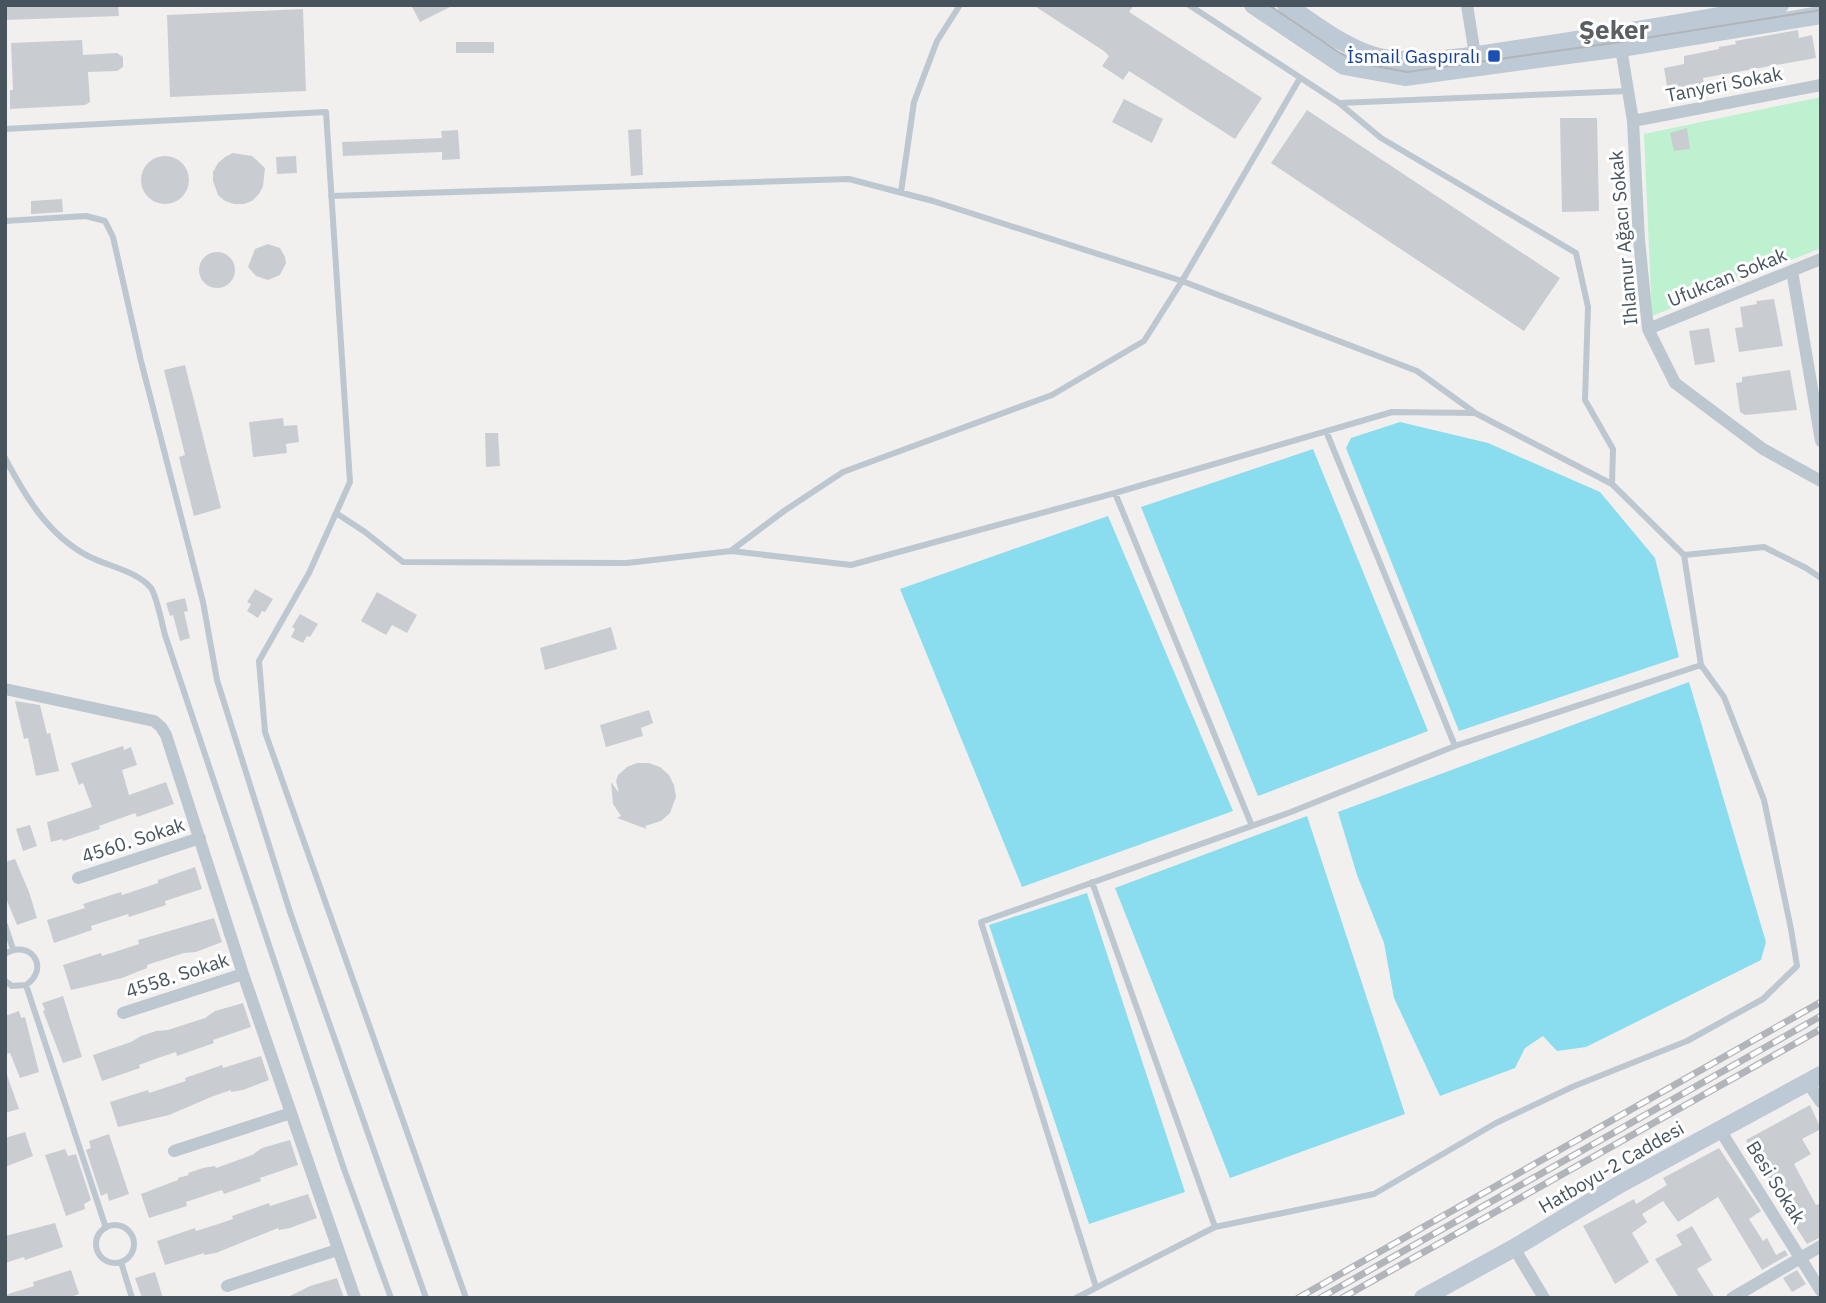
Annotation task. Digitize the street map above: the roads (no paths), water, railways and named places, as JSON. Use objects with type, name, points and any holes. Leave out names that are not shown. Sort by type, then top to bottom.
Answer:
[{"type":"main road","points":[[1253,5],[1344,66],[1405,77],[1620,41],[1780,5]]},
{"type":"main road","points":[[1286,5],[1351,47],[1378,57],[1407,60],[1620,41],[1821,15]]},
{"type":"main road","name":"Hatboyu-2 Caddesi","points":[[1423,1298],[1514,1248],[1620,1184],[1814,1079]]},
{"type":"street","points":[[1467,5],[1475,55]]},
{"type":"street","name":"Ihlamur Ağacı Sokak","points":[[1620,41],[1633,121],[1639,240],[1648,329],[1675,383],[1763,449],[1821,481]]},
{"type":"street","name":"Tanyeri Sokak","points":[[1633,121],[1821,85]]},
{"type":"street","name":"Ufukcan Sokak","points":[[1648,329],[1821,259]]},
{"type":"street","points":[[1792,271],[1821,440]]},
{"type":"street","points":[[5,689],[127,714],[154,721],[161,727],[178,767],[243,974],[355,1298]]},
{"type":"street","name":"4560. Sokak","points":[[79,878],[200,838]]},
{"type":"street","name":"4558. Sokak","points":[[123,1013],[243,974]]},
{"type":"street","points":[[1814,1079],[1821,1102]]},
{"type":"street","points":[[174,1151],[291,1113]]},
{"type":"street","name":"Besi Sokak","points":[[1720,1129],[1821,1291]]},
{"type":"street","points":[[1732,1298],[1821,1246]]},
{"type":"street","points":[[1514,1248],[1544,1298]]},
{"type":"street","points":[[227,1286],[337,1250]]},
{"type":"lane","points":[[901,192],[914,102],[937,41],[960,5]]},
{"type":"lane","points":[[1189,5],[1339,103],[1381,138],[1576,253],[1588,307],[1585,400],[1613,449],[1612,484]]},
{"type":"lane","points":[[731,551],[784,510],[843,472],[1052,395],[1144,341],[1300,78]]},
{"type":"lane","points":[[1339,103],[1628,91]]},
{"type":"lane","points":[[5,129],[326,112],[350,482],[309,573],[259,661],[265,732],[466,1298]]},
{"type":"lane","points":[[331,196],[849,179],[901,192],[1182,281],[1417,371],[1475,413],[1612,484],[1684,555],[1701,665],[1724,697],[1764,800],[1797,966],[1763,999],[1687,1041],[1572,1087],[1496,1123],[1374,1194],[1215,1227],[1076,1298]]},
{"type":"lane","points":[[5,222],[86,216],[104,221],[113,237],[141,361],[203,602],[217,680],[290,912],[426,1298]]},
{"type":"lane","points":[[336,513],[403,562],[626,563],[731,551],[851,565],[1115,493],[1392,412],[1475,413]]},
{"type":"lane","points":[[1326,431],[1455,746]]},
{"type":"lane","points":[[5,458],[24,495],[48,524],[86,555],[135,577],[152,589],[340,1156],[391,1298]]},
{"type":"lane","points":[[1115,493],[1252,825]]},
{"type":"lane","points":[[1684,555],[1764,547],[1821,578]]},
{"type":"lane","points":[[1096,1287],[981,922],[1252,825],[1455,746],[1701,665]]},
{"type":"lane","points":[[1092,882],[1215,1227]]},
{"type":"lane","points":[[5,925],[13,950]]},
{"type":"lane","points":[[5,954],[13,950],[26,950],[35,959],[37,971],[35,977],[26,985],[12,986],[5,981]]},
{"type":"lane","points":[[26,985],[106,1228]]},
{"type":"lane","points":[[118,1225],[132,1236],[134,1249],[131,1255],[121,1262],[107,1261],[98,1251],[98,1237],[106,1228],[118,1225]]},
{"type":"lane","points":[[121,1262],[132,1298]]},
{"type":"water","points":[[1400,422],[1488,443],[1600,492],[1655,558],[1679,657],[1459,731],[1346,448],[1351,438]]},
{"type":"water","points":[[1313,449],[1428,731],[1258,796],[1141,507]]},
{"type":"water","points":[[1108,516],[1233,811],[1022,887],[900,589]]},
{"type":"water","points":[[1689,682],[1766,942],[1761,960],[1586,1047],[1557,1051],[1543,1036],[1525,1048],[1515,1068],[1440,1096],[1394,998],[1384,943],[1357,875],[1338,812]]},
{"type":"water","points":[[1307,816],[1405,1114],[1230,1178],[1115,888]]},
{"type":"water","points":[[1087,893],[1185,1192],[1089,1224],[989,925]]},
{"type":"tram line","points":[[1269,5],[1340,53],[1360,63],[1407,72],[1821,10]]},
{"type":"railway","points":[[1298,1298],[1821,1002]]},
{"type":"railway","points":[[1320,1298],[1821,1016]]},
{"type":"railway","points":[[1342,1298],[1821,1029]]},
{"type":"place","name":"İsmail Gaspıralı","points":[[1494,56]]},
{"type":"district","name":"Şeker","points":[[1614,29]]}]
